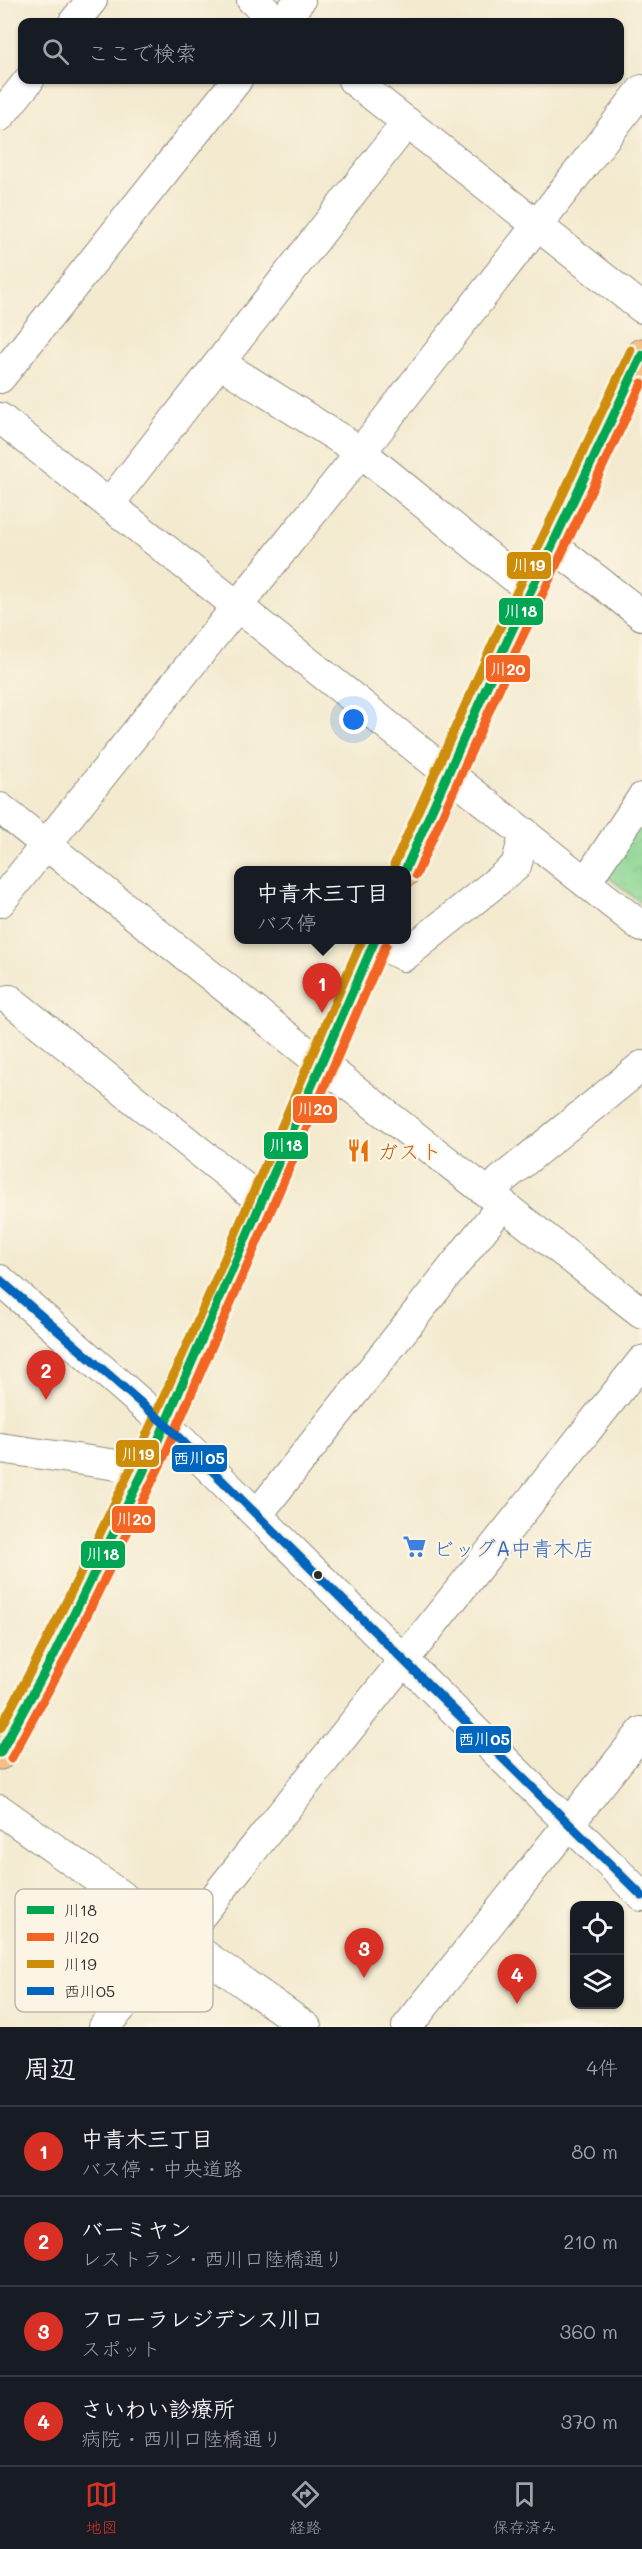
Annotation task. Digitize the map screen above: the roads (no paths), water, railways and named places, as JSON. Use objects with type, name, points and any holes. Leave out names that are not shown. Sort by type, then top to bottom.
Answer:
[{"type":"main road","points":[[407,866],[552,545],[642,355]]},
{"type":"main road","points":[[0,1753],[88,1590],[145,1469],[319,1062],[372,944]]},
{"type":"street","points":[[77,18],[92,0]]},
{"type":"street","points":[[252,0],[276,18]]},
{"type":"street","points":[[284,18],[300,0]]},
{"type":"street","points":[[0,116],[26,84]]},
{"type":"street","points":[[0,378],[234,84]]},
{"type":"street","points":[[358,84],[642,308]]},
{"type":"street","points":[[0,902],[361,452],[642,90]]},
{"type":"street","points":[[109,504],[407,122]]},
{"type":"street","points":[[220,363],[361,452],[531,591]]},
{"type":"street","points":[[0,418],[642,927]]},
{"type":"street","points":[[552,545],[642,615]]},
{"type":"street","points":[[586,882],[642,798]]},
{"type":"street","points":[[0,808],[319,1062],[642,1313]]},
{"type":"street","points":[[382,944],[404,956],[516,866],[525,833]]},
{"type":"street","points":[[10,999],[260,1200]]},
{"type":"street","points":[[256,1515],[496,1199],[500,1181],[642,1066]]},
{"type":"street","points":[[0,1280],[165,1424],[642,1896]]},
{"type":"street","points":[[213,1901],[642,1361]]},
{"type":"street","points":[[0,1448],[145,1469]]},
{"type":"street","points":[[407,2027],[568,1822],[642,1732]]},
{"type":"street","points":[[0,1809],[111,1889]]},
{"type":"street","points":[[213,1962],[306,2027]]},
{"type":"street","points":[[104,2027],[117,2012]]},
{"type":"place","name":"中青木三丁目","points":[[322,1013]]},
{"type":"place","name":"ガスト","points":[[359,1150]]},
{"type":"place","name":"バーミヤン","points":[[46,1400]]},
{"type":"place","name":"ビッグA中青木店","points":[[415,1547]]},
{"type":"place","name":"フローラレジデンス川口","points":[[364,1978]]},
{"type":"place","name":"さいわい診療所","points":[[517,2004]]}]
